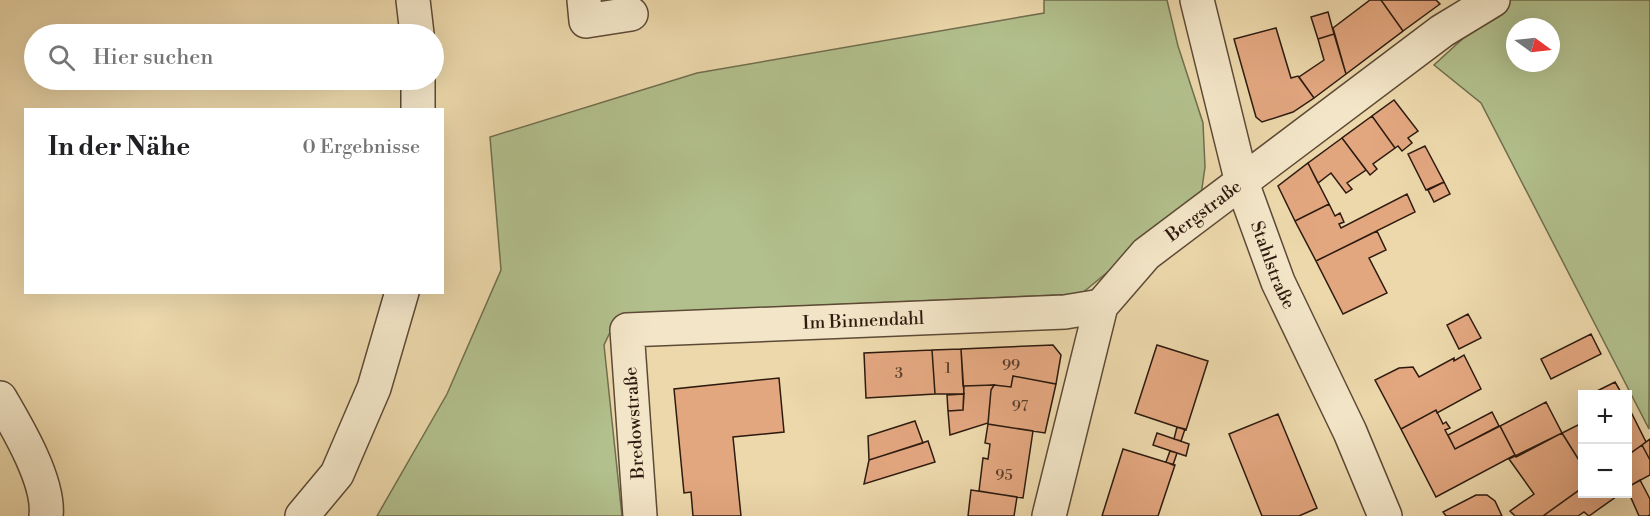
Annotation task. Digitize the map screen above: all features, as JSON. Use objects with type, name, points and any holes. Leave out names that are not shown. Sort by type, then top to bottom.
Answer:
[{"type":"street","points":[[413,0],[416,24]]},
{"type":"street","points":[[584,0],[586,21],[631,14]]},
{"type":"street","name":"Stahlstraße","points":[[1197,0],[1242,183],[1278,282],[1350,432],[1385,516]]},
{"type":"street","name":"Bergstraße","points":[[1049,516],[1101,306],[1146,254],[1442,31],[1493,0]]},
{"type":"street","points":[[418,90],[418,108]]},
{"type":"street","points":[[302,516],[337,474],[374,388],[401,294]]},
{"type":"street","name":"Im Binnendahl","points":[[627,330],[1065,312],[1101,306]]},
{"type":"street","name":"Bredowstraße","points":[[627,330],[640,516]]},
{"type":"street","points":[[0,398],[28,445],[47,504],[46,516]]},
{"type":"green space","points":[[1044,0],[1167,0],[1178,46],[1203,123],[1205,167],[1201,195],[1081,294],[638,313],[614,324],[604,345],[622,516],[377,516],[447,394],[501,270],[490,137],[697,73],[1044,13]]},
{"type":"green space","points":[[1505,0],[1650,0],[1649,429],[1632,396],[1632,390],[1629,390],[1481,103],[1434,65]]},
{"type":"building","points":[[1370,0],[1381,0],[1403,31],[1346,74],[1333,28]]},
{"type":"building","points":[[1381,0],[1436,0],[1440,4],[1403,31]]},
{"type":"building","points":[[1328,12],[1334,34],[1318,39],[1311,17]]},
{"type":"building","points":[[1276,28],[1291,78],[1298,76],[1314,98],[1293,112],[1262,122],[1256,117],[1234,39]]},
{"type":"building","points":[[1334,34],[1346,74],[1314,98],[1299,77],[1324,60],[1318,39]]},
{"type":"building","points":[[1394,100],[1418,131],[1408,138],[1412,143],[1402,151],[1398,146],[1395,148],[1372,116]]},
{"type":"building","points":[[1372,116],[1395,148],[1373,164],[1377,169],[1370,175],[1342,138]]},
{"type":"building","points":[[1342,138],[1366,170],[1347,183],[1352,189],[1346,193],[1331,173],[1318,183],[1308,163]]},
{"type":"building","points":[[1425,146],[1444,182],[1426,190],[1408,154]]},
{"type":"building","points":[[1308,163],[1329,204],[1295,221],[1278,186]]},
{"type":"building","points":[[1444,182],[1450,194],[1434,202],[1428,190]]},
{"type":"building","points":[[1407,194],[1415,212],[1316,261],[1295,221],[1329,204],[1335,216],[1340,213],[1344,222],[1339,224],[1341,228]]},
{"type":"building","points":[[1377,231],[1386,250],[1369,258],[1387,293],[1343,314],[1316,261]]},
{"type":"building","points":[[1468,314],[1481,338],[1459,349],[1447,325]]},
{"type":"building","points":[[1591,334],[1601,354],[1551,379],[1541,359]]},
{"type":"building","points":[[1053,345],[1061,355],[1056,384],[1013,376],[1011,387],[963,386],[961,349]]},
{"type":"building","points":[[1157,345],[1208,361],[1186,430],[1135,413]]},
{"type":"building","points":[[961,349],[964,394],[935,394],[932,350]]},
{"type":"building","points":[[932,350],[935,394],[866,398],[864,353]]},
{"type":"building","points":[[1464,355],[1481,389],[1401,429],[1375,380],[1399,368],[1413,367],[1419,377]]},
{"type":"building","points":[[1013,376],[1056,384],[1045,433],[988,424],[991,390],[994,385],[1011,387]]},
{"type":"building","points":[[779,378],[784,432],[733,437],[741,516],[693,516],[691,492],[684,493],[674,389]]},
{"type":"building","points":[[1615,382],[1620,390],[1599,390]]},
{"type":"building","points":[[994,385],[991,390],[988,423],[950,435],[948,411],[963,410],[964,386]]},
{"type":"building","points":[[964,394],[963,410],[948,411],[947,395]]},
{"type":"building","points":[[1546,402],[1562,433],[1516,457],[1500,426]]},
{"type":"building","points":[[1436,410],[1443,424],[1446,422],[1450,428],[1445,430],[1455,449],[1500,426],[1515,455],[1436,497],[1401,429]]},
{"type":"building","points":[[1492,412],[1499,426],[1455,449],[1448,435]]},
{"type":"building","points":[[1278,414],[1317,508],[1299,516],[1262,516],[1229,434]]},
{"type":"building","points":[[1632,414],[1646,442],[1632,452]]},
{"type":"building","points":[[915,421],[923,443],[869,460],[868,436]]},
{"type":"building","points":[[988,424],[1033,431],[1023,498],[979,491],[983,458],[988,459],[990,444],[985,443]]},
{"type":"building","points":[[1578,425],[1578,459],[1562,433]]},
{"type":"building","points":[[1177,427],[1185,429],[1181,441],[1174,439]]},
{"type":"building","points":[[1157,433],[1189,444],[1186,456],[1153,445]]},
{"type":"building","points":[[1562,433],[1578,459],[1578,491],[1543,516],[1515,516],[1510,511],[1534,494],[1509,459]]},
{"type":"building","points":[[1650,439],[1650,460],[1642,445]]},
{"type":"building","points":[[928,441],[935,462],[864,484],[869,460]]},
{"type":"building","points":[[1642,445],[1650,460],[1650,475],[1632,485],[1632,452]]},
{"type":"building","points":[[1123,449],[1175,465],[1158,516],[1102,516]]},
{"type":"building","points":[[1170,451],[1177,453],[1173,465],[1166,462]]},
{"type":"building","points":[[1640,480],[1650,499],[1650,515],[1639,516],[1631,498],[1632,485]]},
{"type":"building","points":[[971,490],[1017,497],[1014,516],[968,516]]},
{"type":"building","points":[[1578,491],[1578,498],[1614,498],[1589,516],[1584,512],[1578,516],[1543,516]]},
{"type":"building","points":[[1476,495],[1487,495],[1495,501],[1502,516],[1446,516],[1443,512]]}]
